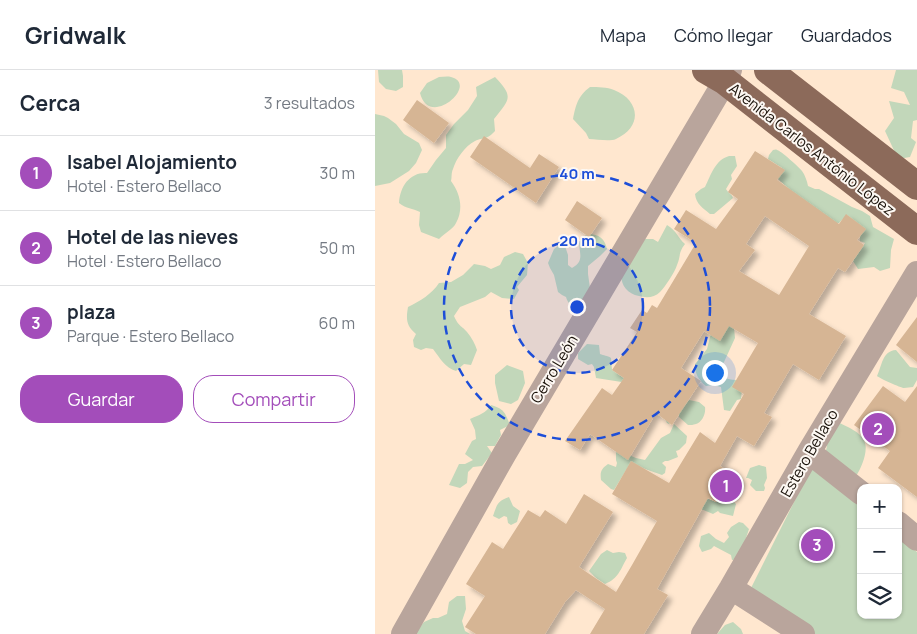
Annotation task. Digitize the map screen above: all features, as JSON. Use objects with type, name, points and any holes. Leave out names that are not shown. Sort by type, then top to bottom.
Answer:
[{"type":"main road","points":[[768,70],[917,186]]},
{"type":"main road","name":"Avenida Carlos António López","points":[[720,74],[917,231]]},
{"type":"street","name":"Cerro León","points":[[403,634],[720,74]]},
{"type":"street","name":"Estero Bellaco","points":[[703,634],[809,452],[917,273]]},
{"type":"street","points":[[809,452],[857,490]]},
{"type":"street","points":[[902,527],[917,538]]},
{"type":"street","points":[[731,588],[803,634]]},
{"type":"green space","points":[[378,70],[402,70],[403,87],[396,91],[386,89],[379,82]]},
{"type":"green space","points":[[896,70],[917,70],[917,120],[913,121],[911,138],[916,142],[910,157],[898,159],[885,131],[894,118],[889,101],[910,105],[904,92],[891,88]]},
{"type":"green space","points":[[439,77],[451,77],[458,81],[460,88],[450,102],[433,107],[425,103],[420,93],[427,83]]},
{"type":"green space","points":[[495,77],[505,89],[508,98],[504,107],[494,119],[495,131],[488,137],[475,141],[468,146],[454,165],[451,181],[460,201],[460,212],[456,223],[439,239],[421,232],[419,225],[420,212],[399,203],[401,191],[411,178],[421,173],[427,173],[446,148],[446,135],[468,110],[477,96],[476,87]]},
{"type":"green space","points":[[590,87],[611,89],[623,94],[629,100],[635,114],[631,128],[625,134],[613,140],[589,139],[573,119],[578,101]]},
{"type":"green space","points":[[375,114],[384,116],[396,124],[404,134],[419,143],[422,150],[416,163],[409,171],[390,183],[375,186]]},
{"type":"green space","points":[[773,150],[782,153],[800,169],[805,176],[808,186],[819,189],[862,211],[870,216],[873,227],[894,239],[890,268],[880,271],[874,267],[858,269],[853,261],[865,243],[860,241],[860,236],[865,229],[847,215],[839,223],[836,223],[790,190],[776,177],[782,168],[768,159]]},
{"type":"green space","points":[[729,156],[735,156],[737,166],[731,175],[732,179],[726,189],[733,198],[714,214],[710,214],[698,203],[695,194],[705,187],[717,164]]},
{"type":"green space","points":[[667,225],[685,244],[681,250],[676,268],[658,294],[642,297],[629,292],[623,285],[621,277],[626,260],[638,239],[653,239],[658,242]]},
{"type":"green space","points":[[588,234],[601,238],[605,242],[607,249],[588,266],[591,295],[579,309],[571,305],[566,297],[558,292],[554,275],[548,263],[554,249],[558,246],[565,246],[568,255],[568,265],[572,268],[577,265],[580,257],[579,246],[581,239]]},
{"type":"green space","points":[[515,252],[523,254],[528,263],[527,275],[517,287],[519,290],[514,299],[502,298],[491,292],[485,297],[460,307],[454,316],[470,336],[477,350],[471,365],[464,364],[456,371],[452,370],[440,359],[433,349],[426,348],[421,350],[414,347],[413,340],[416,334],[410,328],[408,322],[408,307],[433,291],[439,283],[451,282],[463,275],[474,264],[491,269],[500,265],[504,257]]},
{"type":"green space","points":[[733,318],[735,338],[719,369],[724,377],[736,380],[742,388],[741,399],[737,400],[730,411],[724,410],[721,387],[706,386],[697,376],[695,364],[707,349],[713,325]]},
{"type":"green space","points":[[587,344],[599,345],[600,354],[611,358],[612,370],[637,387],[675,419],[669,424],[667,423],[663,416],[628,383],[596,378],[592,364],[588,365],[578,359],[578,353]]},
{"type":"green space","points":[[896,350],[910,367],[917,368],[917,380],[913,387],[902,388],[877,376],[885,356],[891,351]]},
{"type":"green space","points":[[507,365],[523,371],[525,383],[518,400],[511,404],[499,401],[495,383],[495,375]]},
{"type":"green space","points":[[689,400],[699,402],[705,407],[702,420],[693,425],[688,425],[679,417],[679,413]]},
{"type":"green space","points":[[491,405],[503,412],[510,425],[500,430],[501,435],[495,446],[487,446],[492,453],[482,466],[473,467],[468,472],[467,483],[460,488],[449,485],[459,464],[465,464],[473,460],[465,454],[472,441],[476,439],[475,430],[470,419],[485,412]]},
{"type":"green space","points":[[837,422],[861,436],[865,443],[865,456],[856,476],[824,459],[827,446],[824,441]]},
{"type":"green space","points":[[674,424],[687,436],[686,443],[676,451],[678,457],[662,463],[666,467],[665,473],[662,475],[631,462],[614,490],[601,480],[602,471],[608,464],[616,467],[616,451],[645,460],[661,438],[670,433]]},
{"type":"green space","points":[[759,465],[766,467],[767,478],[764,491],[756,491],[750,485],[752,480],[746,478],[750,468]]},
{"type":"green space","points":[[812,466],[857,503],[857,619],[902,619],[902,540],[917,552],[917,634],[814,634],[749,592]]},
{"type":"green space","points":[[722,493],[736,504],[733,516],[718,511],[713,514],[701,509],[703,497],[716,502]]},
{"type":"green space","points":[[509,497],[513,506],[520,511],[517,522],[511,525],[508,523],[507,517],[504,516],[499,519],[493,516],[498,504]]},
{"type":"green space","points":[[739,522],[749,529],[740,559],[732,560],[731,555],[714,546],[702,552],[699,546],[701,536],[709,533],[724,543],[729,537],[727,533],[731,527]]},
{"type":"green space","points":[[607,550],[613,553],[625,553],[627,558],[616,576],[605,584],[589,571],[601,554]]},
{"type":"green space","points":[[457,596],[465,596],[466,609],[462,621],[465,631],[470,634],[414,634],[424,622],[447,614],[449,602]]},
{"type":"green space","points":[[733,622],[741,629],[743,634],[717,634],[725,625]]},
{"type":"building","points":[[417,100],[449,123],[434,143],[403,120]]},
{"type":"building","points":[[484,136],[530,168],[539,154],[559,167],[536,203],[470,157]]},
{"type":"building","points":[[755,151],[785,170],[777,180],[839,224],[846,214],[866,229],[857,240],[864,245],[845,272],[838,268],[809,314],[846,336],[819,380],[793,364],[764,413],[772,417],[754,446],[737,436],[720,466],[741,479],[730,498],[722,493],[716,502],[708,498],[657,589],[668,595],[644,634],[590,634],[605,609],[576,590],[565,602],[545,634],[476,634],[465,627],[485,596],[466,584],[492,542],[503,549],[528,510],[540,517],[545,510],[566,524],[584,494],[613,512],[579,567],[616,592],[657,521],[612,494],[631,461],[669,483],[700,432],[715,443],[744,394],[732,387],[758,343],[729,326],[720,341],[704,331],[681,368],[701,381],[672,425],[656,413],[628,460],[590,434],[580,450],[565,441],[602,388],[612,395],[624,378],[612,370],[637,332],[630,328],[642,310],[647,313],[652,305],[657,308],[696,243],[674,229],[686,210],[716,229],[738,199],[728,192]],"holes":[[[765,216],[809,246],[779,295],[739,271],[755,250],[746,244]]]},
{"type":"building","points":[[577,201],[602,218],[589,237],[565,220]]},
{"type":"building","points":[[917,317],[917,362],[896,345]]},
{"type":"building","points":[[883,386],[905,402],[917,386],[917,497],[878,468],[890,451],[854,425]]},
{"type":"place","name":"Hotel de las nieves","points":[[878,429]]},
{"type":"place","name":"Isabel Alojamiento","points":[[726,486]]},
{"type":"place","name":"plaza","points":[[817,545]]}]
